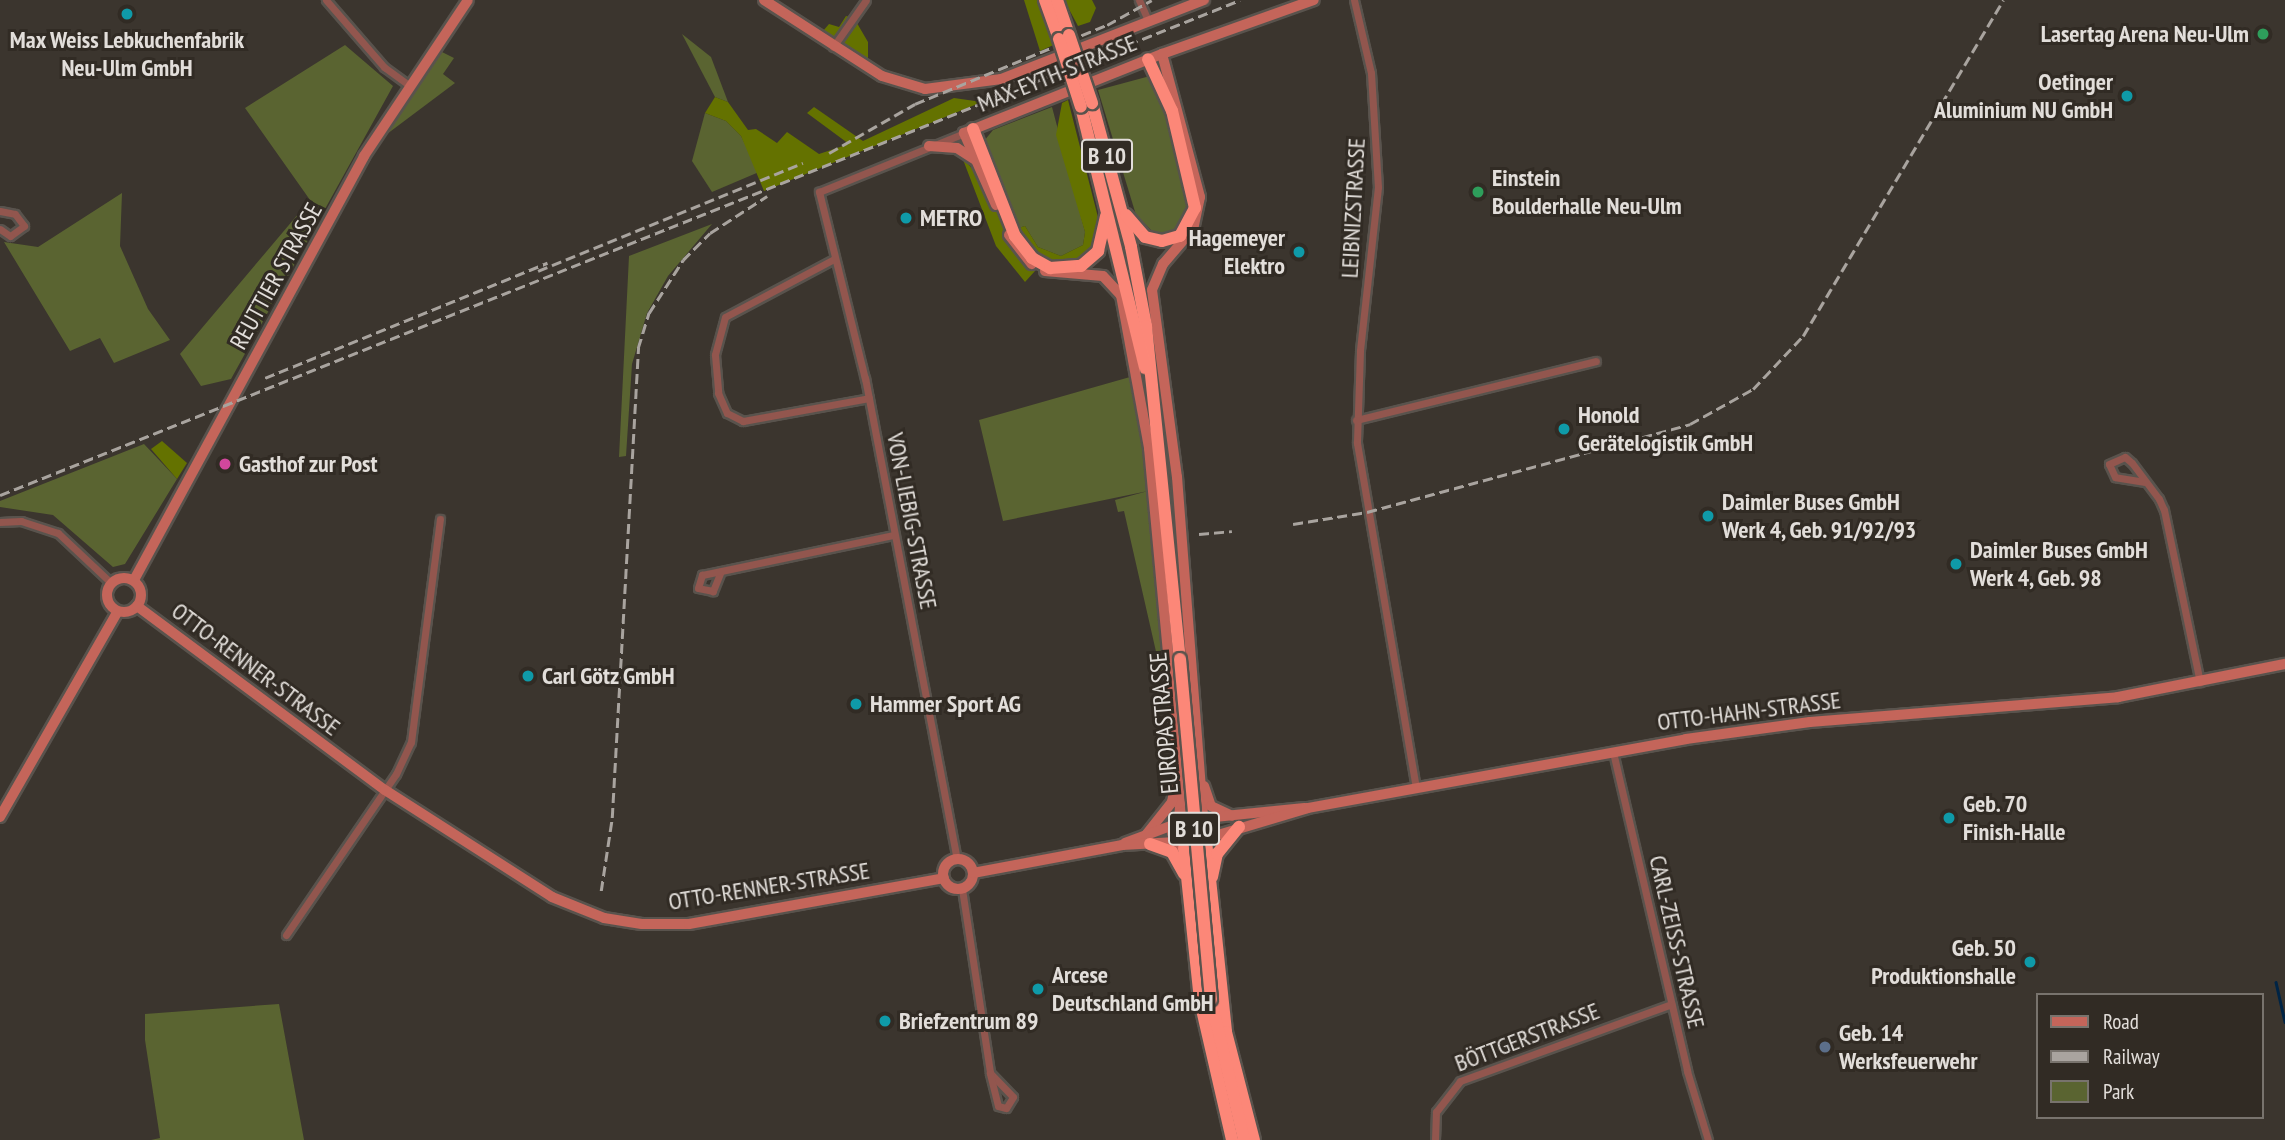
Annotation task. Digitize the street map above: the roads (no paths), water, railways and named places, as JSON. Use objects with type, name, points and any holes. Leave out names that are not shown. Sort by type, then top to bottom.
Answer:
[{"type":"highway","name":"EUROPASTRASSE","points":[[1045,0],[1064,37]]},
{"type":"highway","name":"EUROPASTRASSE","points":[[1057,0],[1064,37],[1122,209],[1139,277],[1180,659],[1210,1000],[1244,1140]]},
{"type":"highway","points":[[1122,209],[1145,237],[1162,241],[1180,236],[1195,208],[1172,111],[1148,59]]},
{"type":"highway","name":"EUROPASTRASSE","points":[[1086,105],[1161,466]]},
{"type":"highway","points":[[969,131],[1015,236],[1041,264],[1069,269],[1090,260],[1102,242],[1107,202]]},
{"type":"highway","points":[[1122,269],[1131,338]]},
{"type":"highway","name":"B 10","points":[[1139,277],[1154,336]]},
{"type":"highway","points":[[1210,888],[1217,854],[1237,822]]},
{"type":"highway","name":"B 10","points":[[1147,840],[1167,848],[1178,859],[1188,895]]},
{"type":"highway","points":[[1207,840],[1226,1032],[1254,1140]]},
{"type":"highway","name":"B 10","points":[[1180,845],[1206,1036],[1231,1140]]},
{"type":"street","points":[[326,0],[384,67],[409,85]]},
{"type":"street","name":"REUTTIER STRASSE","points":[[134,580],[364,156],[468,0]]},
{"type":"street","points":[[764,0],[833,47],[890,80],[925,89],[951,88],[1001,79],[1204,0]]},
{"type":"street","points":[[833,47],[866,0]]},
{"type":"street","points":[[1139,0],[1149,22]]},
{"type":"street","name":"MAX-EYTH-STRASSE","points":[[819,192],[1148,59],[1314,0]]},
{"type":"street","name":"LEIBNIZSTRASSE","points":[[1353,0],[1371,74],[1378,187],[1356,420],[1363,489],[1416,788]]},
{"type":"street","name":"EUROPASTRASSE","points":[[1162,54],[1200,209],[1194,229],[1156,276],[1152,289],[1154,336],[1175,465],[1204,817]]},
{"type":"street","points":[[969,131],[979,163]]},
{"type":"street","points":[[929,146],[957,148],[979,163]]},
{"type":"street","name":"EUROPASTRASSE","points":[[979,163],[1019,252],[1048,273],[1095,274],[1112,280],[1121,295],[1149,448],[1178,771],[1176,820]]},
{"type":"street","name":"VON-LIEBIG-STRASSE","points":[[819,192],[869,398],[957,860]]},
{"type":"street","points":[[0,211],[15,214],[24,226],[10,236],[0,229]]},
{"type":"street","points":[[834,259],[725,317],[715,355],[718,393],[727,413],[743,421],[869,398]]},
{"type":"street","points":[[1356,420],[1596,361]]},
{"type":"street","points":[[2145,482],[2115,477],[2109,464],[2125,457],[2145,482],[2168,523],[2200,683]]},
{"type":"street","points":[[286,935],[396,774],[417,721],[440,519]]},
{"type":"street","points":[[0,522],[20,521],[58,533],[111,583]]},
{"type":"street","points":[[721,571],[894,535]]},
{"type":"street","points":[[0,817],[118,611],[137,606],[141,590],[134,580],[120,578],[111,583]]},
{"type":"street","points":[[111,583],[108,601],[118,611]]},
{"type":"street","name":"OTTO-RENNER-STRASSE","points":[[137,606],[384,790],[552,897],[624,923],[689,924],[944,878]]},
{"type":"street","name":"OTTO-HAHN-STRASSE","points":[[1204,817],[1237,822],[1613,752],[1760,728],[2047,704],[2200,683],[2285,664]]},
{"type":"street","name":"CARL-ZEISS-STRASSE","points":[[1613,752],[1671,1004],[1708,1140]]},
{"type":"street","points":[[1201,769],[1207,800],[1237,822]]},
{"type":"street","points":[[1147,840],[1172,802],[1178,771]]},
{"type":"street","points":[[990,1073],[1012,1093],[1013,1100],[1006,1108],[998,1107],[990,1073],[962,889],[973,873],[1147,840],[1195,849],[1207,840],[1204,817],[1191,812],[1147,840]]},
{"type":"street","points":[[1176,820],[1180,845]]},
{"type":"street","name":"OTTO-HAHN-STRASSE","points":[[1207,840],[1237,822]]},
{"type":"street","points":[[962,889],[951,887],[944,878],[947,865],[957,860],[967,862],[973,873]]},
{"type":"street","name":"BÖTTGERSTRASSE","points":[[1435,1140],[1436,1112],[1460,1081],[1671,1004]]},
{"type":"waterway","points":[[2276,982],[2285,1022]]},
{"type":"railway","points":[[829,153],[915,104],[1107,25],[1152,0]]},
{"type":"railway","points":[[0,495],[1240,0]]},
{"type":"railway","points":[[1293,524],[1367,512],[1690,424],[1753,389],[1803,336],[2003,0]]},
{"type":"railway","points":[[538,271],[803,163]]},
{"type":"railway","points":[[601,891],[612,818],[638,348],[649,313],[683,260],[710,233],[767,196]]},
{"type":"railway","points":[[265,378],[547,263]]},
{"type":"railway","points":[[1199,534],[1232,531]]},
{"type":"place","name":"Max Weiss Lebkuchenfabrik Neu-Ulm GmbH","points":[[127,14]]},
{"type":"place","name":"Lasertag Arena Neu-Ulm","points":[[2263,34]]},
{"type":"place","name":"Oetinger Aluminium NU GmbH","points":[[2127,96]]},
{"type":"place","name":"Einstein Boulderhalle Neu-Ulm","points":[[1478,192]]},
{"type":"place","name":"METRO","points":[[906,218]]},
{"type":"place","name":"Hagemeyer Elektro","points":[[1299,252]]},
{"type":"place","name":"Honold Gerätelogistik GmbH","points":[[1564,429]]},
{"type":"place","name":"Gasthof zur Post","points":[[225,464]]},
{"type":"place","name":"Daimler Buses GmbH Werk 4, Geb. 91/92/93","points":[[1708,516]]},
{"type":"place","name":"Daimler Buses GmbH Werk 4, Geb. 98","points":[[1956,564]]},
{"type":"place","name":"Carl Götz GmbH","points":[[528,676]]},
{"type":"place","name":"Hammer Sport AG","points":[[856,704]]},
{"type":"place","name":"Geb. 70 Finish-Halle","points":[[1949,818]]},
{"type":"place","name":"Geb. 50 Produktionshalle","points":[[2030,962]]},
{"type":"place","name":"Arcese Deutschland GmbH","points":[[1038,989]]},
{"type":"place","name":"Briefzentrum 89","points":[[885,1021]]},
{"type":"place","name":"Geb. 14 Werksfeuerwehr","points":[[1825,1047]]}]
